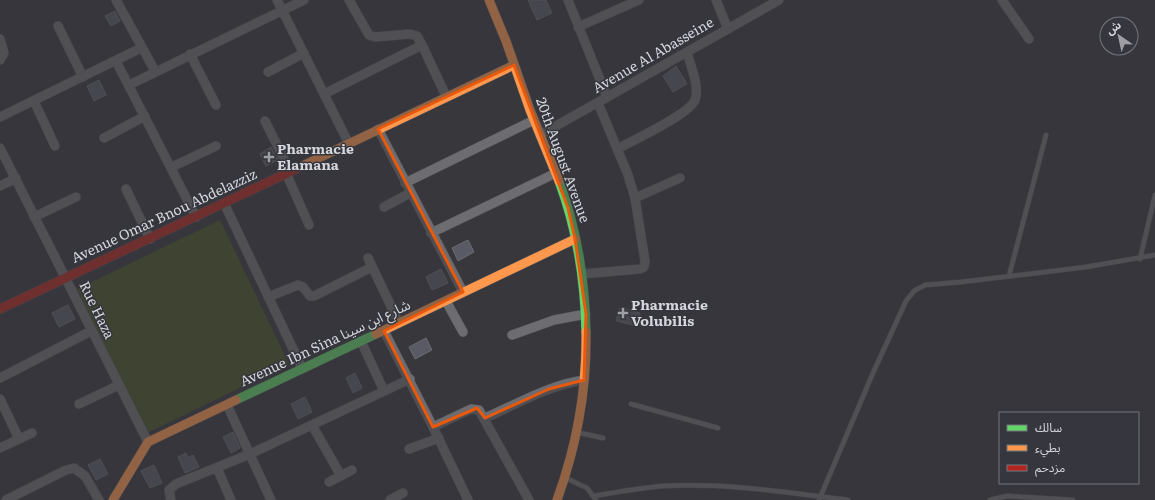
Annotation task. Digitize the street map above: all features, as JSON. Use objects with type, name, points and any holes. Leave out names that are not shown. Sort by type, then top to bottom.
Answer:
[{"type":"street","points":[[116,0],[155,71]]},
{"type":"street","points":[[277,0],[350,144]]},
{"type":"street","points":[[129,85],[190,54],[304,0]]},
{"type":"street","points":[[350,0],[369,35],[375,37],[410,34],[417,36],[446,96]]},
{"type":"street","name":"20th August Avenue","points":[[489,0],[500,23],[534,120],[556,173],[568,208],[582,274],[586,314],[587,348],[584,380],[576,432],[565,478],[557,500]]},
{"type":"street","points":[[568,0],[607,96]]},
{"type":"street","points":[[578,27],[639,0]]},
{"type":"street","points":[[716,0],[728,29]]},
{"type":"street","name":"Avenue Al Abasseine","points":[[540,135],[779,0]]},
{"type":"street","points":[[1002,0],[1029,39]]},
{"type":"street","points":[[58,26],[83,77]]},
{"type":"street","points":[[0,39],[4,53],[0,60]]},
{"type":"street","points":[[324,94],[422,45]]},
{"type":"street","points":[[0,117],[141,48]]},
{"type":"street","points":[[617,149],[673,119],[695,101],[696,89],[687,52]]},
{"type":"street","points":[[190,54],[216,105]]},
{"type":"street","points":[[268,72],[304,54]]},
{"type":"street","points":[[116,61],[146,116],[196,217]]},
{"type":"street","name":"Avenue Omar Bnou Abdelazziz","points":[[0,309],[514,65]]},
{"type":"street","points":[[34,101],[55,146]]},
{"type":"street","points":[[582,274],[640,269],[644,267],[645,261],[635,198],[598,103]]},
{"type":"street","points":[[104,138],[146,116]]},
{"type":"street","points":[[405,183],[534,120]]},
{"type":"street","points":[[265,121],[288,172],[309,225]]},
{"type":"street","points":[[378,129],[410,193],[463,292]]},
{"type":"street","points":[[172,167],[216,146]]},
{"type":"street","name":"Rue Haza","points":[[0,148],[148,442]]},
{"type":"street","points":[[431,233],[556,173]]},
{"type":"street","points":[[0,186],[16,178]]},
{"type":"street","points":[[635,198],[680,178]]},
{"type":"street","points":[[126,189],[150,239]]},
{"type":"street","points":[[384,207],[410,193]]},
{"type":"street","points":[[34,217],[76,197]]},
{"type":"street","points":[[224,203],[302,368]]},
{"type":"street","name":"Avenue Ibn Sina شارع ابن سينا","points":[[148,442],[575,239]]},
{"type":"street","points":[[368,258],[399,324]]},
{"type":"street","points":[[268,297],[298,285],[303,287],[310,296],[314,296],[372,267]]},
{"type":"street","points":[[446,300],[462,332]]},
{"type":"street","points":[[512,335],[554,320],[586,314]]},
{"type":"street","points":[[0,378],[92,331]]},
{"type":"street","points":[[384,331],[439,438],[468,500]]},
{"type":"street","points":[[361,341],[384,391]]},
{"type":"street","points":[[171,500],[169,490],[176,484],[250,454],[410,380]]},
{"type":"street","points":[[485,418],[549,389],[570,382],[584,380]]},
{"type":"street","points":[[79,404],[118,385]]},
{"type":"street","points":[[0,399],[19,439]]},
{"type":"street","points":[[227,405],[271,500]]},
{"type":"street","points":[[433,427],[474,409],[479,410],[485,418],[529,500]]},
{"type":"street","points":[[312,425],[341,476]]},
{"type":"street","points":[[0,448],[32,433]]},
{"type":"street","points":[[409,449],[439,438]]},
{"type":"street","points":[[113,500],[148,442]]},
{"type":"street","points":[[6,500],[66,470],[74,468],[85,476],[99,500]]},
{"type":"street","points":[[216,468],[231,500]]},
{"type":"street","points":[[329,482],[352,470]]},
{"type":"street","points":[[391,500],[403,494]]},
{"type":"lane","points":[[1009,276],[1046,135]]},
{"type":"lane","points":[[1140,259],[1155,195]]},
{"type":"lane","points":[[820,498],[873,373],[906,301],[914,291],[925,285],[1140,259],[1155,255]]},
{"type":"lane","points":[[631,404],[718,428]]},
{"type":"lane","points":[[576,432],[603,438]]},
{"type":"lane","points":[[565,478],[580,483],[595,498],[637,489],[687,486],[758,490],[848,500]]},
{"type":"lane","points":[[990,500],[1007,496],[1073,500]]},
{"type":"highlighted area","points":[[514,65],[568,208],[575,239],[586,314],[584,380],[549,389],[485,418],[477,408],[433,427],[384,331],[463,292],[378,129]]},
{"type":"green space","points":[[220,220],[289,364],[147,433],[77,289]]},
{"type":"building","points":[[528,0],[546,0],[552,13],[537,20]]},
{"type":"building","points":[[115,11],[120,21],[111,26],[105,16]]},
{"type":"building","points":[[676,66],[687,84],[673,92],[663,76]]},
{"type":"building","points":[[99,80],[106,95],[94,101],[87,86]]},
{"type":"building","name":"Pharmacie Elamana","points":[[271,147],[278,160],[266,166],[260,154]]},
{"type":"building","points":[[468,240],[474,252],[458,261],[452,248]]},
{"type":"building","points":[[441,269],[448,283],[432,290],[426,277]]},
{"type":"building","points":[[68,305],[75,319],[59,327],[52,313]]},
{"type":"building","points":[[620,308],[640,313],[637,326],[616,321]]},
{"type":"building","points":[[426,338],[432,350],[415,359],[409,347]]},
{"type":"building","points":[[355,373],[362,388],[353,393],[346,378]]},
{"type":"building","points":[[305,397],[312,412],[298,419],[291,404]]},
{"type":"building","points":[[233,432],[240,448],[231,453],[223,437]]},
{"type":"building","points":[[186,453],[188,458],[193,455],[199,467],[185,473],[178,457]]},
{"type":"building","points":[[100,459],[108,474],[96,480],[88,465]]},
{"type":"building","points":[[154,465],[162,483],[150,488],[141,471]]},
{"type":"traffic: fast","points":[[559,181],[571,218],[579,256],[584,294],[586,332]]},
{"type":"traffic: fast","points":[[236,400],[376,334]]},
{"type":"traffic: slow","points":[[489,0],[506,41],[530,110],[559,181]]},
{"type":"traffic: slow","points":[[300,167],[514,65]]},
{"type":"traffic: slow","points":[[376,334],[575,239]]},
{"type":"traffic: slow","points":[[557,500],[570,459],[583,397],[586,332]]},
{"type":"traffic: slow","points":[[113,500],[148,442],[236,400]]},
{"type":"traffic: jam","points":[[0,309],[300,167]]},
{"type":"place","name":"Pharmacie Elamana","points":[[269,157]]},
{"type":"place","name":"Pharmacie Volubilis","points":[[623,313]]}]
